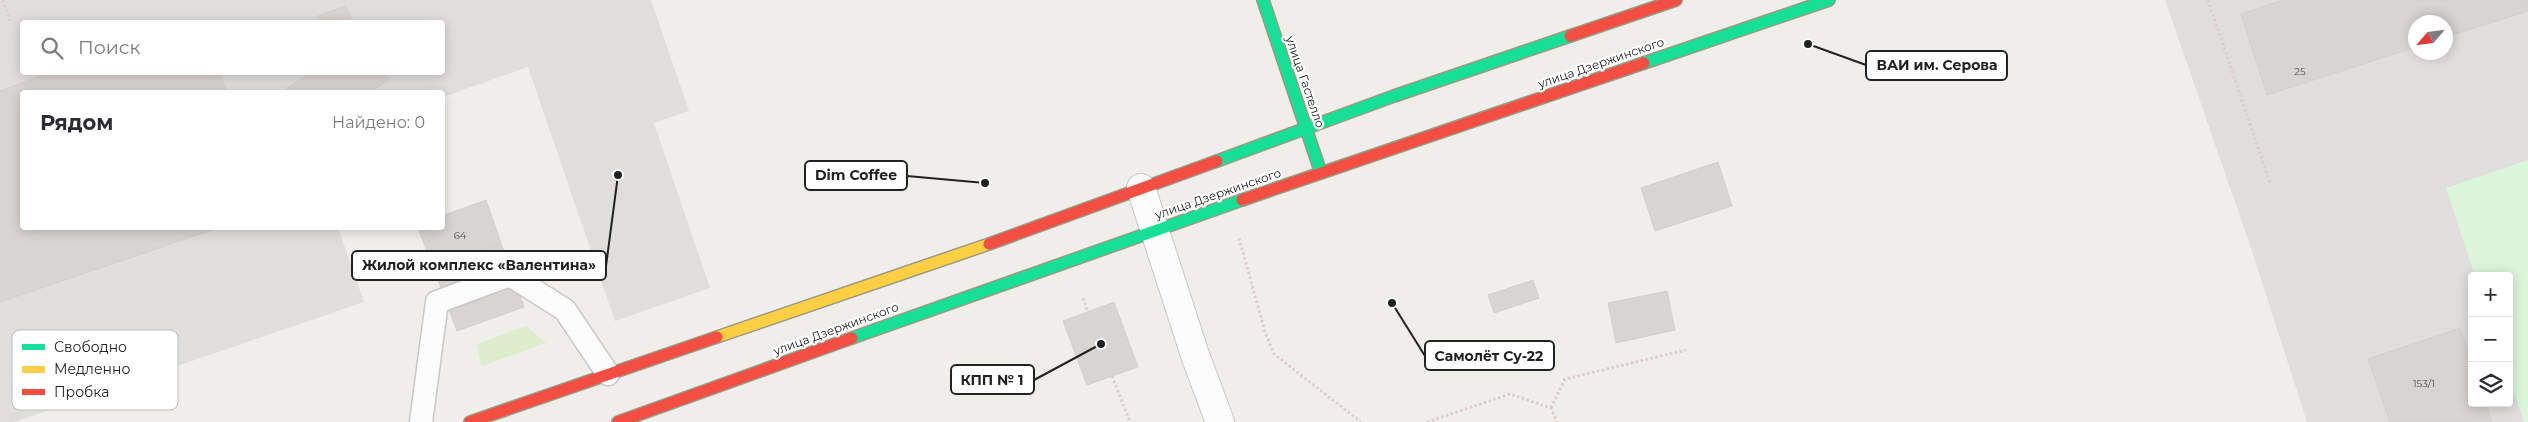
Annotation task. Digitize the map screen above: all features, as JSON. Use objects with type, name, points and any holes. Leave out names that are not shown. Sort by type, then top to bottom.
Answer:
[{"type":"main road","name":"улица Гастелло","points":[[1263,0],[1321,173]]},
{"type":"main road","points":[[470,422],[1029,230],[1306,127],[1676,0]]},
{"type":"main road","name":"улица Дзержинского","points":[[618,422],[1155,230],[1829,0]]},
{"type":"street","points":[[1141,188],[1194,355],[1220,422]]},
{"type":"lane","points":[[421,422],[437,302],[510,275],[566,310],[608,374]]},
{"type":"path","points":[[3,0],[11,22]]},
{"type":"path","points":[[2208,0],[2270,183]]},
{"type":"path","points":[[1238,235],[1265,332],[1274,354],[1361,422]]},
{"type":"path","points":[[1083,298],[1088,312]]},
{"type":"path","points":[[1551,408],[1565,379],[1686,350]]},
{"type":"path","points":[[1112,376],[1130,422]]},
{"type":"path","points":[[1427,422],[1510,394],[1551,408],[1557,422]]},
{"type":"shaded area","points":[[0,0],[651,0],[689,111],[654,123],[710,288],[615,321],[528,67],[445,96],[445,90],[20,90],[20,230],[339,230],[364,302],[178,366],[178,330],[12,330],[12,410],[49,410],[14,422],[0,422]]},
{"type":"shaded area","points":[[0,0],[31,0],[0,11]]},
{"type":"shaded area","points":[[2165,0],[2528,0],[2528,422],[2307,422],[2251,248]]},
{"type":"shaded area","points":[[566,65],[629,249],[604,258],[540,74]]},
{"type":"shaded area","points":[[257,301],[266,327],[178,357],[178,330],[172,330]]},
{"type":"shaded area","points":[[12,385],[12,410],[23,410],[0,418],[0,389]]},
{"type":"green space","points":[[2528,160],[2528,422],[2524,422],[2513,390],[2513,272],[2474,272],[2446,188]]},
{"type":"green space","points":[[526,326],[546,343],[481,366],[477,344]]},
{"type":"building","points":[[2283,0],[2528,0],[2528,11],[2453,35],[2453,15],[2408,15],[2408,50],[2267,95],[2241,14]]},
{"type":"building","points":[[346,6],[351,20],[319,20],[318,16]]},
{"type":"building","points":[[45,75],[221,75],[225,90],[20,90],[20,230],[212,230],[0,302],[0,91]]},
{"type":"building","points":[[307,75],[386,75],[389,80],[372,90],[288,90],[287,88]]},
{"type":"building","points":[[1718,162],[1732,206],[1655,231],[1641,188]]},
{"type":"building","points":[[486,200],[501,243],[433,267],[419,230],[445,230],[445,215]]},
{"type":"building","points":[[501,243],[524,307],[457,331],[433,267]]},
{"type":"building","points":[[1533,280],[1539,298],[1494,313],[1488,295]]},
{"type":"building","points":[[1667,291],[1675,330],[1616,343],[1608,303]]},
{"type":"building","points":[[1114,302],[1138,367],[1087,385],[1063,321]]},
{"type":"building","points":[[2460,328],[2468,351],[2468,407],[2487,407],[2492,422],[2390,422],[2368,359]]},
{"type":"traffic: fast","points":[[1263,0],[1321,173]]},
{"type":"traffic: fast","points":[[1644,63],[1829,0]]},
{"type":"traffic: fast","points":[[1217,161],[1394,96],[1570,36]]},
{"type":"traffic: fast","points":[[852,338],[1242,200]]},
{"type":"traffic: slow","points":[[717,337],[989,244]]},
{"type":"traffic: jam","points":[[1570,36],[1676,0]]},
{"type":"traffic: jam","points":[[1242,200],[1644,63]]},
{"type":"traffic: jam","points":[[989,244],[1217,161]]},
{"type":"traffic: jam","points":[[470,422],[717,337]]},
{"type":"traffic: jam","points":[[618,422],[852,338]]},
{"type":"place","name":"ВАИ им. Серова","points":[[1808,44]]},
{"type":"place","name":"Жилой комплекс «Валентина»","points":[[618,175]]},
{"type":"place","name":"Dim Coffee","points":[[985,183]]},
{"type":"place","name":"Самолёт Су-22","points":[[1392,303]]},
{"type":"place","name":"КПП № 1","points":[[1101,344]]}]
